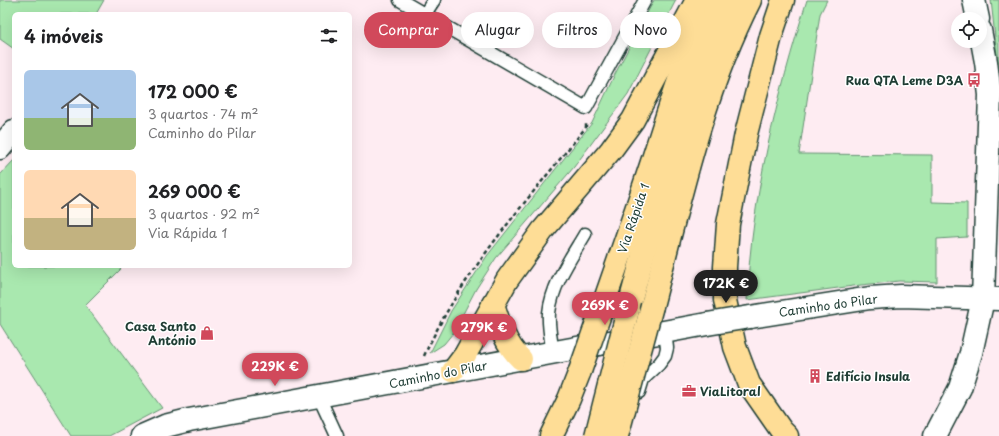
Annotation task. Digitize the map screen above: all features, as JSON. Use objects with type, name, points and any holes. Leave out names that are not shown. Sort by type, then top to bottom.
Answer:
[{"type":"highway","points":[[453,371],[465,356],[507,280],[543,230],[611,150],[633,120],[696,0]]},
{"type":"highway","name":"Via Rápida 1","points":[[551,436],[569,399],[580,371],[632,222],[679,80],[713,0]]},
{"type":"highway","points":[[596,436],[628,310],[680,120],[717,25],[729,0]]},
{"type":"highway","points":[[617,436],[708,100],[730,41],[750,0]]},
{"type":"highway","points":[[783,0],[746,134],[728,224],[725,267],[725,300],[735,347],[749,384],[781,430],[787,436]]},
{"type":"highway","points":[[493,304],[507,341],[514,353],[521,358]]},
{"type":"street","points":[[974,0],[977,12]]},
{"type":"street","points":[[935,436],[960,388],[972,347],[991,299],[990,95],[983,48]]},
{"type":"street","points":[[0,148],[12,133]]},
{"type":"street","name":"Caminho do Pilar","points":[[142,436],[171,424],[521,358],[750,317],[870,298],[901,296],[991,299]]},
{"type":"lane","points":[[400,0],[419,12]]},
{"type":"lane","points":[[426,12],[434,0]]},
{"type":"lane","points":[[453,32],[586,108],[645,0]]},
{"type":"lane","points":[[553,353],[549,326],[551,301],[565,270],[585,234]]},
{"type":"lane","points":[[625,436],[643,379],[665,356],[667,348],[665,332]]},
{"type":"lane","points":[[319,397],[337,436]]},
{"type":"path","points":[[421,377],[419,366],[443,317],[471,272],[586,127],[586,108]]},
{"type":"green space","points":[[0,0],[104,0],[97,12],[12,12],[12,48],[0,39]]},
{"type":"green space","points":[[654,0],[676,0],[670,12],[648,12]]},
{"type":"green space","points":[[807,0],[827,0],[820,14],[799,154],[932,155],[932,202],[967,203],[967,237],[937,239],[937,282],[899,281],[747,300],[749,262],[754,224],[767,148],[796,36]]},
{"type":"green space","points":[[991,0],[999,0],[999,74]]},
{"type":"green space","points":[[629,48],[651,48],[628,94],[574,167],[496,258],[476,289],[453,333],[444,344],[430,353],[451,311],[487,256],[592,123]]},
{"type":"green space","points":[[12,162],[12,268],[121,269],[85,305],[162,408],[109,436],[71,436],[0,324],[0,175]]},
{"type":"place","name":"Rua QTA Leme D3A","points":[[974,80]]},
{"type":"place","name":"Casa Santo António","points":[[207,333]]},
{"type":"place","name":"Edifício Insula","points":[[815,376]]},
{"type":"place","name":"ViaLitoral","points":[[689,391]]}]
